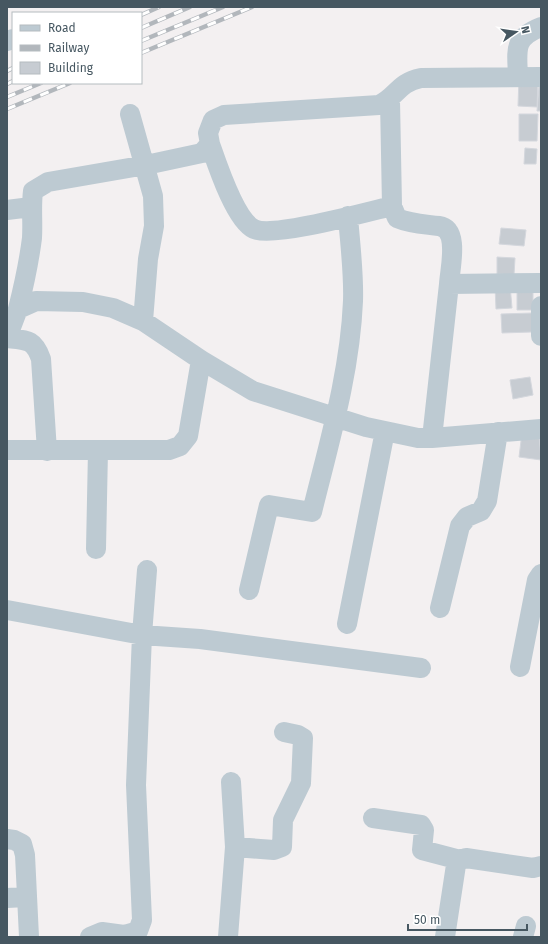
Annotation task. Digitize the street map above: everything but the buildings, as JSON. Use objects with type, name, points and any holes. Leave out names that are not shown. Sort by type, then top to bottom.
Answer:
[{"type":"street","points":[[518,76],[517,48],[520,39],[529,32],[541,27]]},
{"type":"street","points":[[392,206],[270,232],[254,229],[244,221],[230,196],[210,144],[208,133],[213,120],[224,115],[379,105],[390,100],[401,85],[410,80],[421,78],[541,77]]},
{"type":"street","points":[[390,100],[392,206],[396,218],[408,223],[441,226],[449,231],[453,240],[432,438]]},
{"type":"street","points":[[130,114],[146,165],[153,196],[154,226],[148,259],[142,321]]},
{"type":"street","points":[[47,451],[41,359],[37,348],[29,340],[7,338],[18,309],[28,267],[32,236],[31,207],[33,191],[48,182],[146,165],[202,153],[210,144]]},
{"type":"street","points":[[7,210],[31,207]]},
{"type":"street","points":[[249,590],[269,505],[312,512],[336,417],[350,335],[353,300],[348,216]]},
{"type":"street","points":[[449,284],[541,283]]},
{"type":"street","points":[[18,309],[36,301],[83,302],[113,308],[142,321],[201,360],[253,391],[385,431],[418,438],[432,438],[541,428]]},
{"type":"street","points":[[541,306],[541,336]]},
{"type":"street","points":[[7,450],[169,450],[180,446],[188,436],[201,360]]},
{"type":"street","points":[[347,624],[385,431]]},
{"type":"street","points":[[440,608],[460,526],[467,517],[481,511],[487,501],[498,432]]},
{"type":"street","points":[[96,549],[98,450]]},
{"type":"street","points":[[90,937],[102,932],[128,936],[138,931],[142,920],[136,785],[142,634],[147,570]]},
{"type":"street","points":[[520,667],[537,580],[541,574]]},
{"type":"street","points":[[7,610],[142,634],[200,639],[421,668]]},
{"type":"street","points":[[235,848],[274,850],[282,847],[283,820],[301,783],[303,738],[298,735],[284,732]]},
{"type":"street","points":[[228,937],[235,848],[230,782]]},
{"type":"street","points":[[373,818],[421,825],[424,830],[422,850],[460,860]]},
{"type":"street","points":[[7,839],[14,840],[22,844],[25,855],[17,898],[29,937]]},
{"type":"street","points":[[445,937],[456,865],[460,860],[466,858],[533,868],[541,866]]},
{"type":"railway","points":[[142,15],[159,7]]},
{"type":"railway","points":[[142,28],[190,7]]},
{"type":"railway","points":[[142,41],[223,7]]},
{"type":"railway","points":[[142,53],[252,7]]},
{"type":"railway","points":[[7,71],[12,68]]},
{"type":"railway","points":[[7,84],[12,82]]},
{"type":"railway","points":[[7,97],[39,84]]},
{"type":"railway","points":[[7,109],[68,84]]}]
